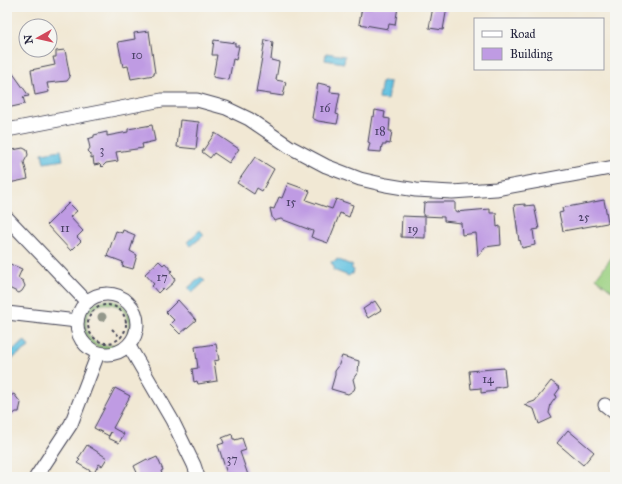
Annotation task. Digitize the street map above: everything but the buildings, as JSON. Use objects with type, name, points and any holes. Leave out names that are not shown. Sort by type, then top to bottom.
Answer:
[{"type":"street","points":[[7,130],[162,100],[197,100],[226,108],[248,119],[290,147],[326,166],[360,179],[416,190],[452,192],[496,189],[615,167]]},
{"type":"street","points":[[7,218],[87,302]]},
{"type":"street","points":[[111,294],[118,296],[129,303],[133,309],[137,321],[136,334],[129,346],[123,350],[110,354],[97,352],[86,345],[79,334],[77,321],[80,311],[87,302],[98,296],[111,294]]},
{"type":"street","points":[[7,313],[77,321]]},
{"type":"street","points":[[129,346],[172,420],[194,465],[198,477]]},
{"type":"street","points":[[36,477],[72,424],[96,359],[97,352]]},
{"type":"path","points":[[110,305],[122,311],[127,324],[123,337],[116,342],[107,344],[94,339],[88,327],[89,318],[93,311],[101,306],[110,305]]},
{"type":"green space","points":[[615,253],[615,293],[596,278]]},
{"type":"green space","points":[[105,300],[119,303],[124,306],[128,310],[131,322],[129,336],[127,334],[129,322],[125,313],[119,307],[110,304],[93,308],[88,315],[86,326],[87,332],[92,340],[97,344],[106,346],[118,343],[120,346],[108,350],[98,348],[90,341],[85,333],[83,323],[86,313],[93,305]]},
{"type":"water","points":[[326,53],[345,56],[344,63],[325,60]]},
{"type":"water","points":[[382,81],[390,82],[387,100],[379,99]]},
{"type":"water","points":[[61,150],[63,160],[44,163],[42,153]]},
{"type":"water","points":[[200,230],[204,235],[191,246],[187,242]]},
{"type":"water","points":[[337,259],[353,266],[351,268],[354,270],[353,274],[349,276],[333,270],[334,267],[331,262],[336,261]]},
{"type":"water","points":[[201,277],[205,281],[192,293],[188,288]]},
{"type":"water","points":[[25,341],[29,347],[7,362],[7,354]]}]
